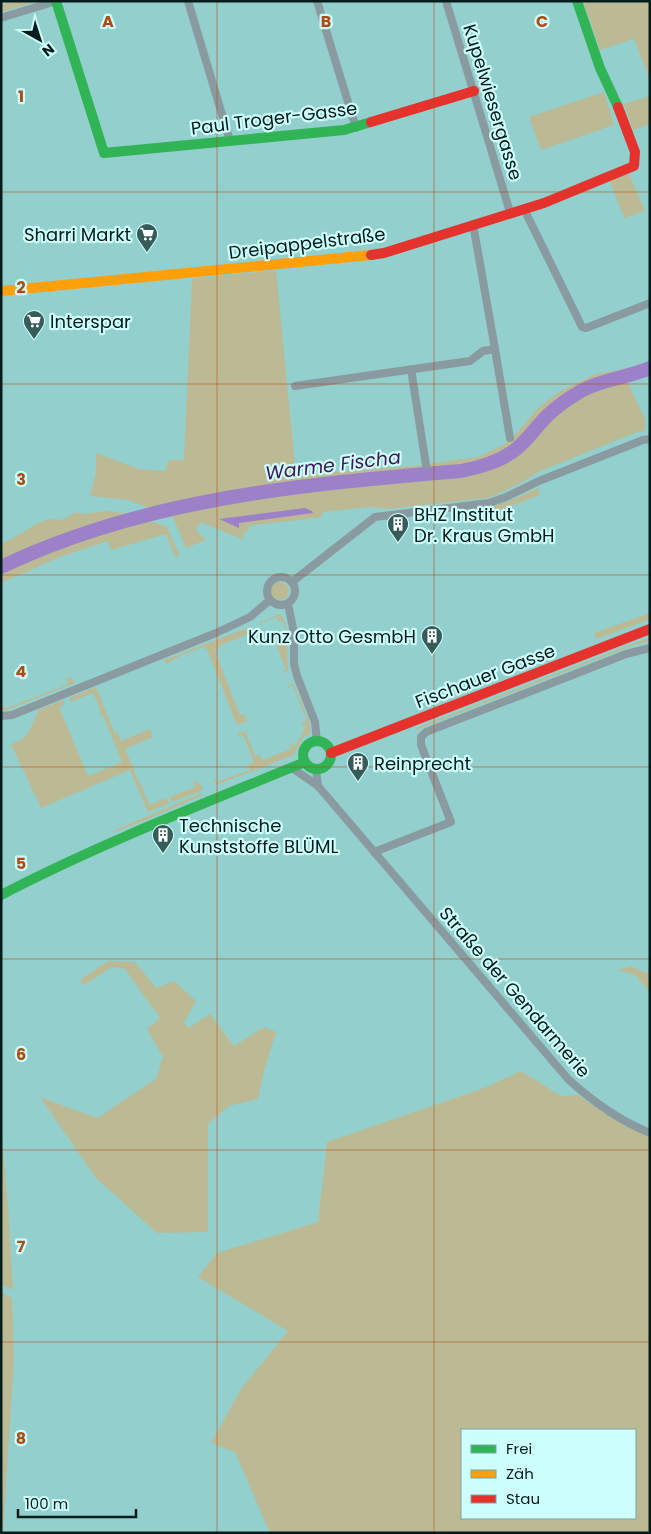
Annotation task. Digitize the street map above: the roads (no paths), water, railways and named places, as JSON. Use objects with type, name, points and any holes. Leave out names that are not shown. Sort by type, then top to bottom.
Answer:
[{"type":"street","points":[[1,18],[56,1]]},
{"type":"street","name":"Paul Troger-Gasse","points":[[56,1],[104,152],[344,130],[356,128],[474,91]]},
{"type":"street","points":[[188,1],[230,141]]},
{"type":"street","points":[[317,1],[356,128]]},
{"type":"street","name":"Kupelwiesergasse","points":[[446,1],[510,212]]},
{"type":"street","name":"Dreipappelstraße","points":[[1,291],[364,256],[384,252],[544,203],[634,166],[635,152],[616,100],[600,68],[577,1]]},
{"type":"street","points":[[524,208],[582,327],[586,328],[650,304]]},
{"type":"street","points":[[473,224],[510,438]]},
{"type":"street","points":[[295,386],[470,361],[483,351],[495,350]]},
{"type":"street","points":[[411,369],[426,465]]},
{"type":"street","points":[[292,582],[375,517],[489,503],[539,481],[650,438]]},
{"type":"street","points":[[279,577],[292,582],[295,591],[288,604],[278,605],[270,600],[266,592],[270,582],[279,577]]},
{"type":"street","points":[[1,716],[12,715],[216,633],[250,617],[270,600]]},
{"type":"street","points":[[288,604],[294,633],[294,664],[315,722],[317,742]]},
{"type":"street","name":"Fischauer Gasse","points":[[316,769],[325,767],[330,762],[331,753],[650,629]]},
{"type":"street","points":[[374,852],[451,822],[422,745],[421,738],[426,732],[626,654],[650,648]]},
{"type":"street","points":[[318,786],[316,769],[308,766],[305,762],[304,751],[308,746],[317,742],[326,745],[331,753]]},
{"type":"street","points":[[1,895],[60,865],[144,828],[305,762]]},
{"type":"street","name":"Straße der Gendarmerie","points":[[292,768],[318,786],[568,1078],[600,1107],[650,1132]]},
{"type":"waterway","name":"Warme Fischa","points":[[1,567],[56,544],[112,525],[226,498],[344,482],[461,471],[482,466],[496,461],[515,450],[550,413],[581,391],[597,384],[650,368]]},
{"type":"place","name":"Sharri Markt","points":[[147,253]]},
{"type":"place","name":"Interspar","points":[[34,340]]},
{"type":"place","name":"BHZ Institut Dr. Kraus GmbH","points":[[398,543]]},
{"type":"place","name":"Kunz Otto GesmbH","points":[[432,655]]},
{"type":"place","name":"Reinprecht","points":[[358,782]]},
{"type":"place","name":"Technische Kunststoffe BLÜML","points":[[163,854]]}]
